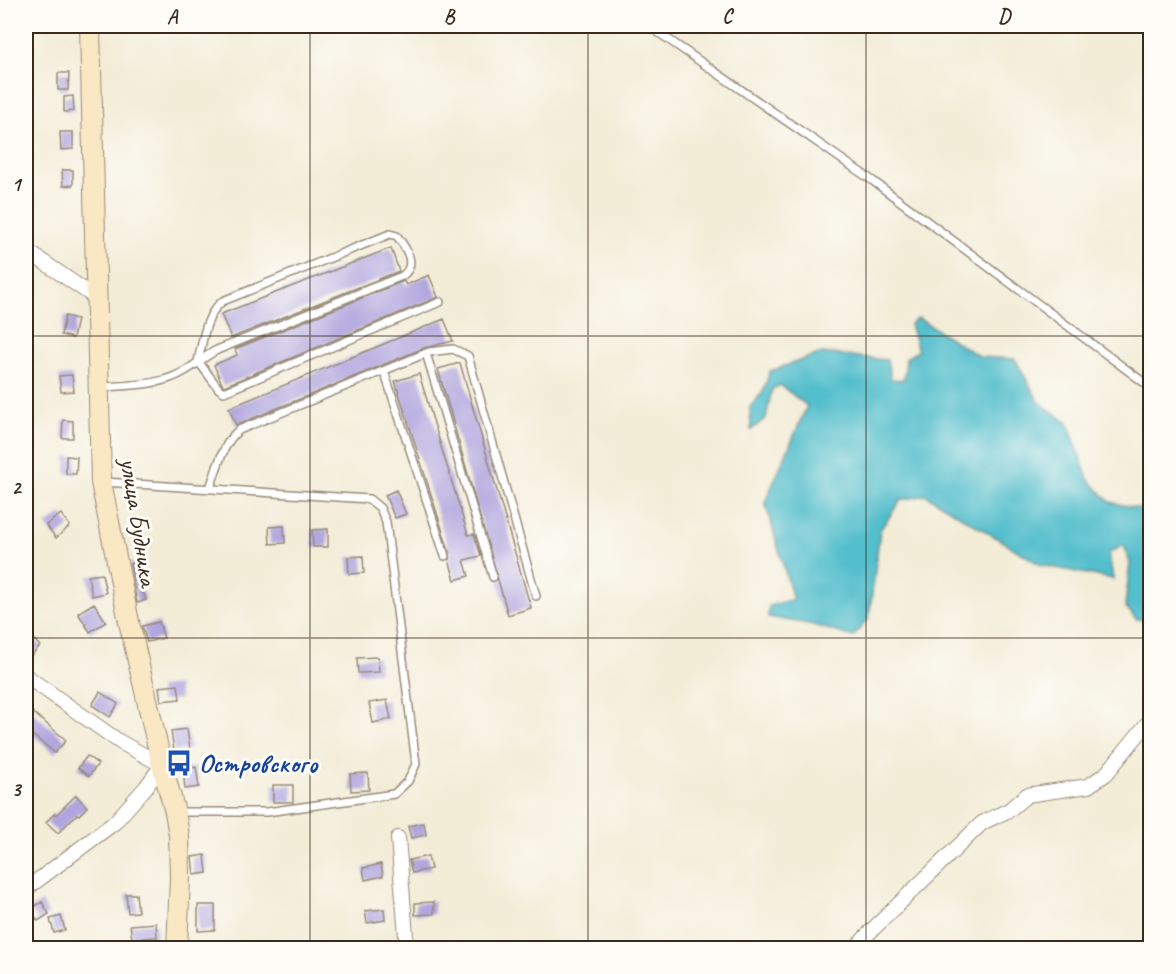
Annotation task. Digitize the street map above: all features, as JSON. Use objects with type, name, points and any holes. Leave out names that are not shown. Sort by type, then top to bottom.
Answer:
[{"type":"street","name":"улица Будника","points":[[90,26],[101,482],[129,622],[179,835],[177,948]]},
{"type":"street","points":[[26,250],[96,298]]},
{"type":"street","points":[[26,676],[120,742],[162,765],[114,823],[26,889]]},
{"type":"street","points":[[856,948],[982,823],[1009,810],[1028,795],[1088,786],[1106,774],[1150,720]]},
{"type":"street","points":[[398,838],[407,948]]},
{"type":"lane","points":[[649,26],[873,181],[1150,387]]},
{"type":"lane","points":[[99,387],[154,382],[185,372],[217,350],[402,276],[410,268],[411,262],[407,250],[397,236],[390,234],[223,301],[210,315],[198,361]]},
{"type":"lane","points":[[198,361],[219,389],[224,392],[440,302]]},
{"type":"lane","points":[[210,488],[232,435],[239,430],[426,353],[453,349],[468,356],[536,596]]},
{"type":"lane","points":[[426,353],[493,577]]},
{"type":"lane","points":[[384,370],[445,556]]},
{"type":"lane","points":[[101,482],[369,499],[380,508],[386,522],[416,764],[408,781],[393,794],[267,812],[175,812]]},
{"type":"water","points":[[918,318],[980,357],[1015,359],[1039,402],[1068,423],[1088,479],[1110,502],[1150,511],[1150,621],[1136,619],[1125,606],[1130,563],[1124,545],[1109,553],[1113,579],[1041,565],[926,495],[901,500],[880,530],[869,618],[853,637],[814,625],[768,617],[769,606],[793,599],[765,502],[807,406],[780,385],[772,389],[766,418],[751,430],[750,407],[763,392],[770,371],[822,353],[887,360],[891,379],[904,380],[906,358],[918,351],[910,324]]},
{"type":"building","points":[[58,73],[69,73],[68,90],[58,90]]},
{"type":"building","points":[[73,96],[74,111],[64,112],[64,97]]},
{"type":"building","points":[[60,132],[73,132],[73,149],[61,150]]},
{"type":"building","points":[[62,170],[73,170],[73,185],[63,186]]},
{"type":"building","points":[[391,248],[399,271],[231,338],[221,314]]},
{"type":"building","points":[[429,275],[438,297],[224,386],[222,384],[214,365],[237,355],[235,349],[404,281],[406,285]]},
{"type":"building","points":[[65,316],[77,319],[73,338],[61,335]]},
{"type":"building","points":[[444,319],[453,341],[424,348],[236,425],[229,408]]},
{"type":"building","points":[[460,363],[531,608],[508,615],[438,369]]},
{"type":"building","points":[[419,374],[468,535],[474,534],[481,556],[464,560],[469,576],[455,580],[449,560],[450,554],[395,381]]},
{"type":"building","points":[[72,375],[74,391],[61,392],[59,376]]},
{"type":"building","points":[[63,420],[73,421],[73,438],[62,438]]},
{"type":"building","points":[[66,456],[77,457],[76,474],[66,474]]},
{"type":"building","points":[[396,490],[406,514],[395,518],[385,495]]},
{"type":"building","points":[[61,514],[70,526],[56,538],[46,525]]},
{"type":"building","points":[[284,526],[285,543],[270,544],[269,527]]},
{"type":"building","points":[[328,529],[328,547],[313,547],[312,530]]},
{"type":"building","points":[[363,556],[364,573],[349,574],[348,557]]},
{"type":"building","points":[[133,563],[146,600],[137,603],[130,564]]},
{"type":"building","points":[[102,574],[106,593],[92,596],[88,576]]},
{"type":"building","points":[[94,603],[106,622],[90,632],[78,613]]},
{"type":"building","points":[[159,622],[164,638],[147,642],[142,626]]},
{"type":"building","points":[[26,631],[40,646],[26,661]]},
{"type":"building","points":[[378,657],[379,672],[358,673],[357,658]]},
{"type":"building","points":[[178,685],[180,699],[161,701],[159,687]]},
{"type":"building","points":[[100,692],[118,704],[110,717],[92,705]]},
{"type":"building","points":[[387,700],[391,719],[373,723],[369,703]]},
{"type":"building","points":[[31,711],[66,740],[55,753],[26,730],[26,718]]},
{"type":"building","points":[[187,729],[190,749],[174,751],[171,731]]},
{"type":"building","points":[[87,756],[98,764],[89,776],[78,768]]},
{"type":"building","points":[[196,767],[199,787],[185,789],[183,769]]},
{"type":"building","points":[[368,773],[369,790],[351,791],[350,774]]},
{"type":"building","points":[[273,785],[293,785],[293,802],[273,802]]},
{"type":"building","points":[[76,795],[87,807],[58,833],[46,822]]},
{"type":"building","points":[[424,823],[426,835],[411,838],[408,826]]},
{"type":"building","points":[[205,855],[207,873],[194,875],[192,857]]},
{"type":"building","points":[[428,856],[431,869],[412,873],[409,860]]},
{"type":"building","points":[[381,864],[383,876],[365,880],[363,868]]},
{"type":"building","points":[[126,894],[136,894],[138,912],[128,913]]},
{"type":"building","points":[[42,902],[49,914],[38,921],[30,909]]},
{"type":"building","points":[[434,902],[434,914],[415,915],[415,903]]},
{"type":"building","points":[[198,905],[215,905],[215,930],[198,931]]},
{"type":"building","points":[[384,909],[385,920],[367,923],[365,911]]},
{"type":"building","points":[[61,916],[65,930],[54,933],[50,919]]},
{"type":"building","points":[[156,923],[157,937],[132,939],[130,925]]},
{"type":"place","name":"Островского","points":[[179,763]]}]
